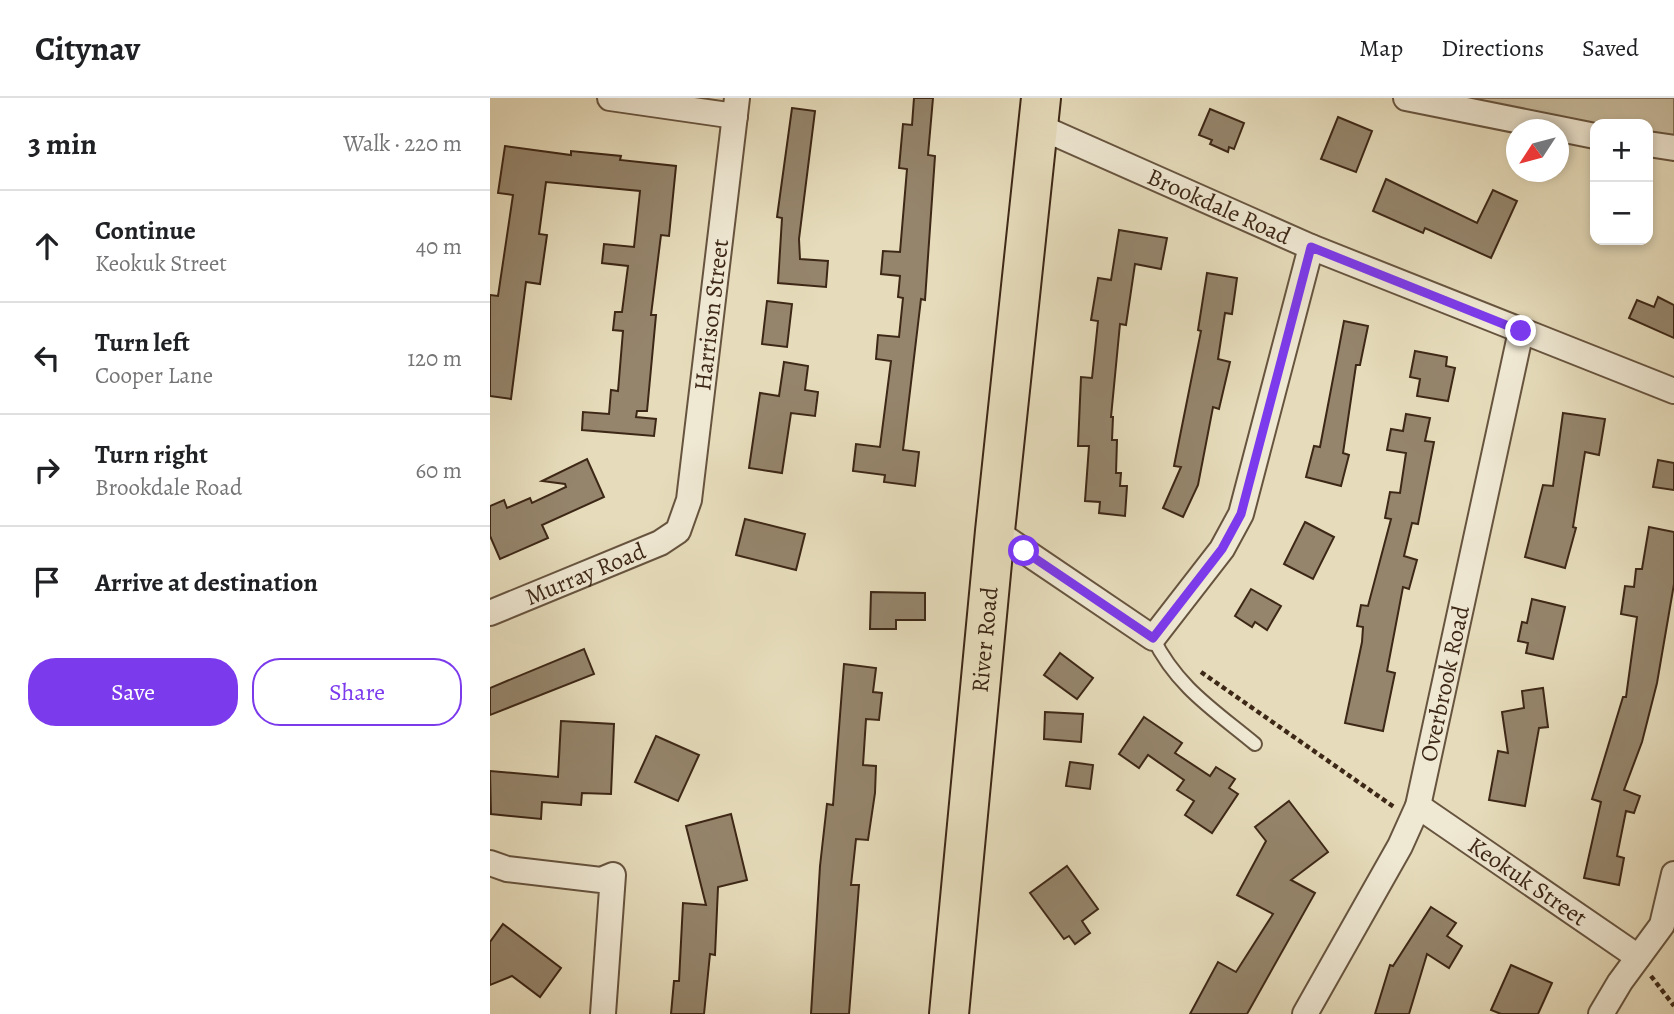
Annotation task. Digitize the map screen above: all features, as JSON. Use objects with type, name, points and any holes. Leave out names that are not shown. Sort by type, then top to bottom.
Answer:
[{"type":"main road","name":"River Road","points":[[949,1014],[995,531],[1039,112]]},
{"type":"street","points":[[610,98],[736,107]]},
{"type":"street","points":[[1406,98],[1590,135]]},
{"type":"street","name":"Harrison Street","points":[[678,531],[689,500],[736,107]]},
{"type":"street","name":"Brookdale Road","points":[[1039,112],[1311,247],[1674,391]]},
{"type":"street","points":[[1653,145],[1674,148]]},
{"type":"street","points":[[995,531],[1153,638],[1222,549],[1241,514],[1311,247]]},
{"type":"street","name":"Overbrook Road","points":[[1305,1014],[1415,813],[1521,331]]},
{"type":"street","name":"Murray Road","points":[[490,614],[660,543],[678,531]]},
{"type":"street","name":"Keokuk Street","points":[[1415,813],[1638,957]]},
{"type":"street","points":[[490,863],[507,869],[601,880],[613,875],[603,1014]]},
{"type":"street","points":[[1601,1014],[1662,925],[1674,874]]},
{"type":"lane","points":[[1153,638],[1165,663],[1181,683],[1255,744]]},
{"type":"path","points":[[1195,668],[1415,813]]},
{"type":"path","points":[[1638,957],[1674,1006]]},
{"type":"shaded area","points":[[1456,98],[1674,98],[1674,142],[1653,138],[1653,119],[1590,119],[1590,123]]},
{"type":"building","points":[[914,98],[933,98],[928,155],[935,156],[925,300],[921,299],[903,450],[919,452],[915,486],[884,482],[885,475],[853,471],[856,444],[880,447],[891,361],[876,359],[878,335],[899,337],[903,298],[898,297],[900,276],[881,274],[883,251],[900,252],[907,169],[899,168],[903,124],[912,125]]},
{"type":"building","points":[[792,108],[815,111],[799,239],[800,259],[828,261],[826,287],[778,283],[782,218],[777,217]]},
{"type":"building","points":[[1210,109],[1244,123],[1234,149],[1229,147],[1228,152],[1210,144],[1212,140],[1199,135]]},
{"type":"building","points":[[1338,117],[1372,131],[1356,172],[1321,159]]},
{"type":"building","points":[[505,146],[571,155],[571,151],[621,156],[620,160],[676,166],[669,236],[661,235],[651,315],[656,315],[647,411],[637,411],[636,417],[656,419],[654,436],[582,430],[583,412],[609,414],[611,390],[618,391],[623,331],[613,330],[615,312],[622,312],[628,266],[602,263],[604,244],[634,247],[640,191],[546,182],[539,234],[547,235],[540,284],[526,282],[511,399],[490,396],[490,295],[498,296],[513,195],[498,193]]},
{"type":"building","points":[[1386,179],[1477,223],[1493,190],[1517,201],[1491,258],[1425,228],[1423,233],[1373,211]]},
{"type":"building","points":[[1119,230],[1167,238],[1161,269],[1135,264],[1126,325],[1120,324],[1111,417],[1112,440],[1117,440],[1116,473],[1121,473],[1120,486],[1127,486],[1125,516],[1099,513],[1100,502],[1085,501],[1089,446],[1078,446],[1081,377],[1092,378],[1098,321],[1091,320],[1098,278],[1111,280]]},
{"type":"building","points":[[1207,273],[1237,278],[1232,314],[1225,313],[1218,359],[1230,362],[1219,409],[1213,407],[1198,485],[1183,517],[1163,508],[1181,467],[1174,466],[1201,331],[1198,330]]},
{"type":"building","points":[[1658,297],[1674,305],[1674,338],[1629,318],[1637,300],[1654,307]]},
{"type":"building","points":[[767,301],[792,304],[787,347],[762,344]]},
{"type":"building","points":[[1344,321],[1368,326],[1360,365],[1356,365],[1343,453],[1349,455],[1341,486],[1306,477],[1314,446],[1320,447]]},
{"type":"building","points":[[1415,351],[1447,357],[1446,366],[1455,368],[1448,401],[1417,396],[1420,379],[1410,377]]},
{"type":"building","points":[[784,362],[808,366],[805,390],[818,392],[815,416],[791,413],[782,473],[749,468],[760,393],[779,396]]},
{"type":"building","points":[[1563,413],[1605,419],[1599,455],[1585,452],[1573,527],[1576,528],[1565,568],[1525,557],[1543,485],[1553,486]]},
{"type":"building","points":[[1406,414],[1430,418],[1425,441],[1434,442],[1418,524],[1412,523],[1404,556],[1417,560],[1409,589],[1403,587],[1387,671],[1395,673],[1383,731],[1345,723],[1362,642],[1363,627],[1357,626],[1361,605],[1368,606],[1391,519],[1385,518],[1390,492],[1400,493],[1406,453],[1387,450],[1391,429],[1403,431]]},
{"type":"building","points":[[587,459],[604,497],[542,525],[548,538],[500,559],[490,536],[490,506],[504,500],[507,508],[530,498],[532,503],[566,487],[565,484],[542,481]]},
{"type":"building","points":[[1658,460],[1674,463],[1674,490],[1653,487]]},
{"type":"building","points":[[745,519],[805,534],[796,570],[736,555]]},
{"type":"building","points":[[1305,522],[1334,537],[1313,579],[1284,564]]},
{"type":"building","points":[[1649,527],[1674,532],[1674,584],[1657,683],[1642,742],[1624,790],[1640,796],[1634,813],[1626,811],[1617,856],[1624,858],[1619,885],[1584,878],[1601,802],[1592,799],[1623,697],[1626,697],[1637,617],[1621,614],[1625,586],[1634,587],[1636,569],[1642,569]]},
{"type":"building","points":[[1251,589],[1281,606],[1267,630],[1255,622],[1252,627],[1235,616]]},
{"type":"building","points":[[871,592],[925,593],[925,620],[896,620],[896,629],[870,629]]},
{"type":"building","points":[[1532,599],[1565,607],[1553,659],[1526,653],[1528,643],[1518,641],[1522,622],[1527,623]]},
{"type":"building","points":[[584,649],[594,674],[490,715],[490,688]]},
{"type":"building","points":[[1060,653],[1093,678],[1077,699],[1044,675]]},
{"type":"building","points":[[844,664],[876,668],[873,692],[882,693],[879,720],[866,719],[863,765],[876,766],[875,793],[868,840],[856,839],[851,885],[859,885],[849,1014],[811,1014],[820,866],[827,804],[833,805]]},
{"type":"building","points":[[1543,688],[1548,727],[1539,728],[1525,806],[1489,800],[1498,751],[1508,753],[1502,712],[1524,708],[1522,691]]},
{"type":"building","points":[[1045,712],[1083,714],[1081,742],[1044,739]]},
{"type":"building","points":[[1144,717],[1182,743],[1175,753],[1210,776],[1216,767],[1235,779],[1229,788],[1238,794],[1212,833],[1185,815],[1194,801],[1177,790],[1184,780],[1148,755],[1139,768],[1119,754]]},
{"type":"building","points":[[561,721],[614,724],[611,794],[582,793],[581,805],[542,802],[541,819],[491,814],[490,771],[558,777]]},
{"type":"building","points":[[656,736],[699,755],[678,801],[635,782]]},
{"type":"building","points":[[1070,762],[1093,765],[1090,789],[1066,786]]},
{"type":"building","points":[[1289,801],[1328,852],[1291,880],[1315,893],[1247,1014],[1190,1014],[1218,962],[1236,972],[1273,914],[1237,895],[1266,841],[1255,827]]},
{"type":"building","points":[[731,814],[747,880],[718,887],[715,955],[710,954],[704,1014],[671,1014],[674,981],[679,981],[683,903],[706,905],[686,826]]},
{"type":"building","points":[[1067,866],[1098,909],[1082,921],[1090,933],[1075,944],[1069,936],[1064,939],[1030,893]]},
{"type":"building","points":[[1431,907],[1456,923],[1447,936],[1462,946],[1449,968],[1427,954],[1409,1014],[1375,1014],[1390,965],[1393,966]]},
{"type":"building","points":[[503,924],[561,968],[540,997],[512,976],[490,985],[490,942]]},
{"type":"building","points":[[1511,965],[1552,983],[1538,1014],[1501,1014],[1491,1010]]},
{"type":"route","points":[[1024,551],[1153,638],[1222,549],[1246,502],[1311,247],[1521,331]]}]
